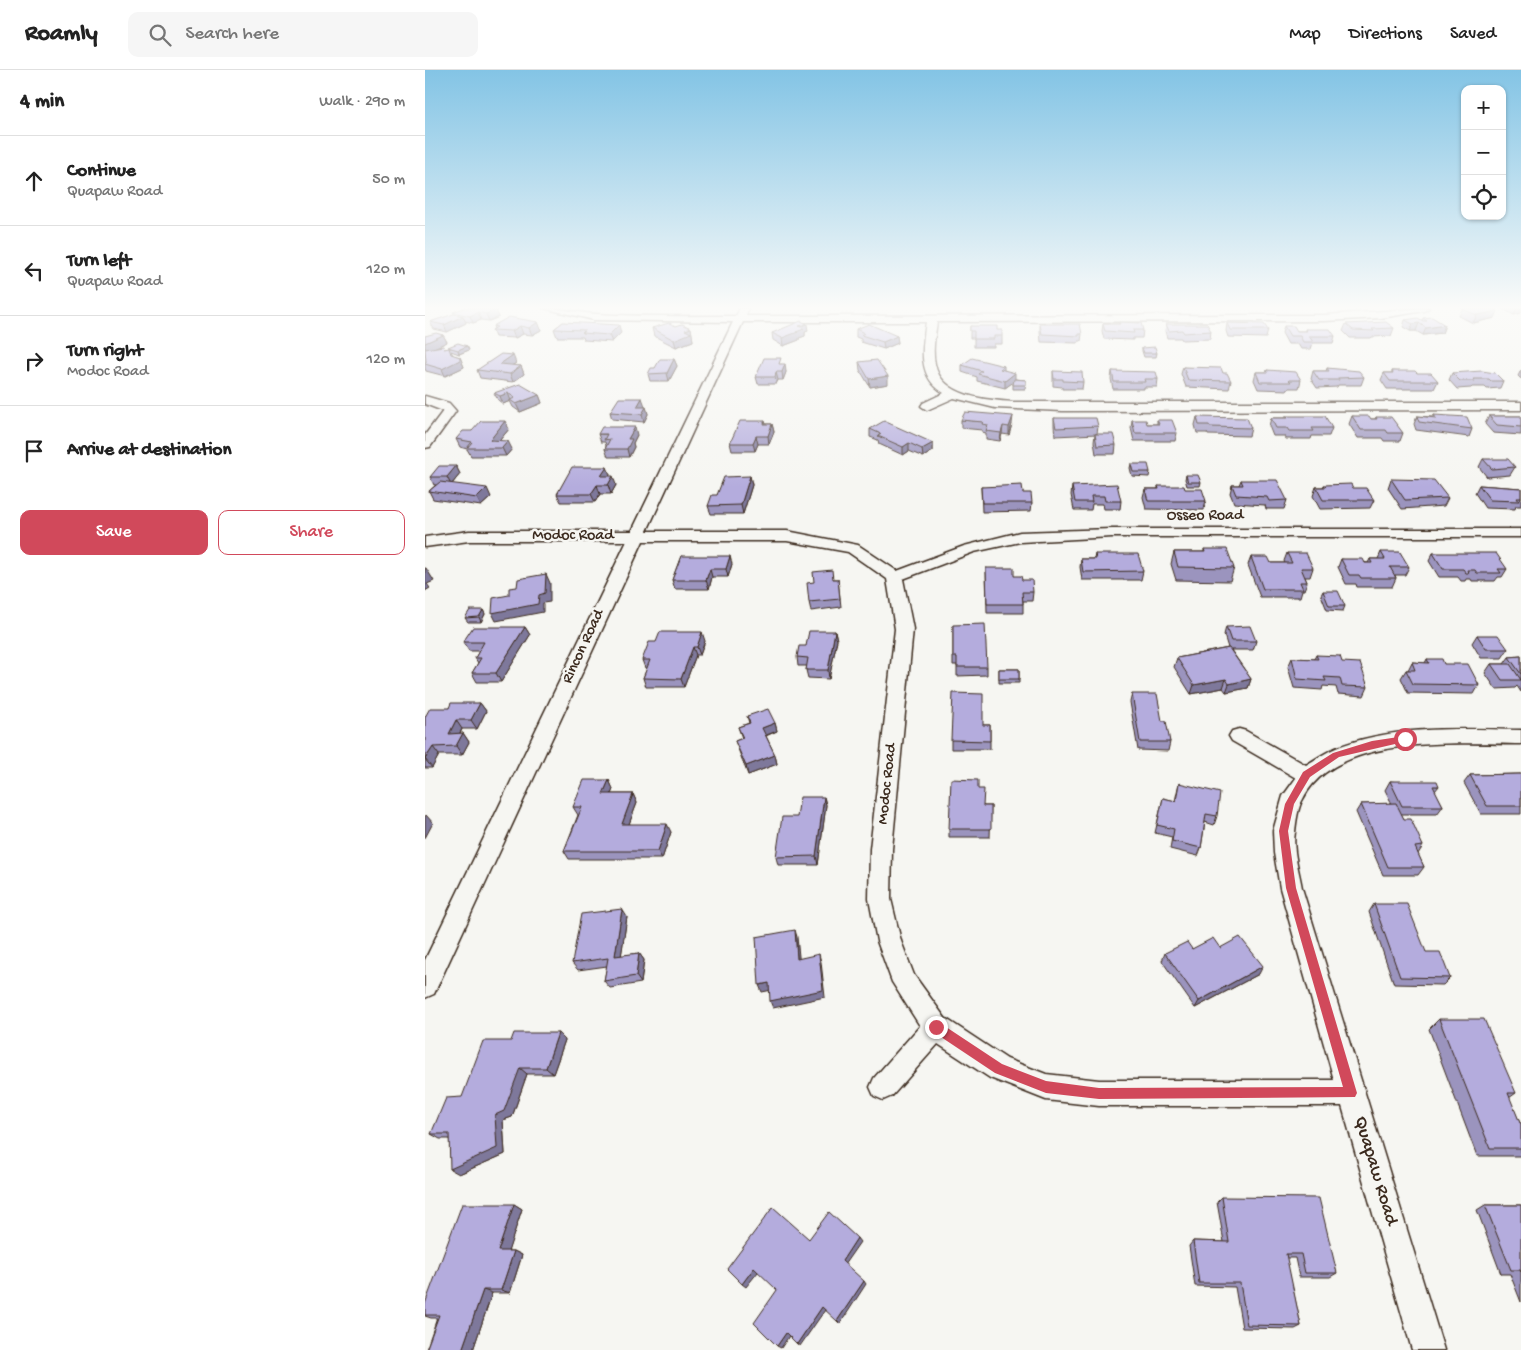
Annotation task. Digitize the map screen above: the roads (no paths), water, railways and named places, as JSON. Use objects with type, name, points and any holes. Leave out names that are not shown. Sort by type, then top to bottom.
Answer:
[{"type":"street","name":"Rincon Road","points":[[425,986],[716,368]]},
{"type":"street","points":[[931,368],[935,379],[954,393],[988,403],[1012,406],[1521,406]]},
{"type":"street","points":[[927,406],[954,393]]},
{"type":"street","points":[[425,400],[445,406],[450,411],[425,444]]},
{"type":"street","name":"Osseo Road","points":[[895,576],[969,549],[1020,537],[1112,533],[1521,533]]},
{"type":"street","name":"Modoc Road","points":[[425,542],[469,536],[787,536],[853,548],[895,576],[904,629],[881,848],[881,899],[889,941],[904,982],[936,1027],[999,1069],[1046,1087],[1099,1094],[1351,1093]]},
{"type":"street","points":[[1239,736],[1307,775]]},
{"type":"street","name":"Quapaw Road","points":[[1428,1350],[1291,888],[1285,852],[1284,831],[1289,804],[1307,775],[1336,755],[1397,740],[1521,736]]},
{"type":"street","points":[[883,1087],[936,1027]]}]
